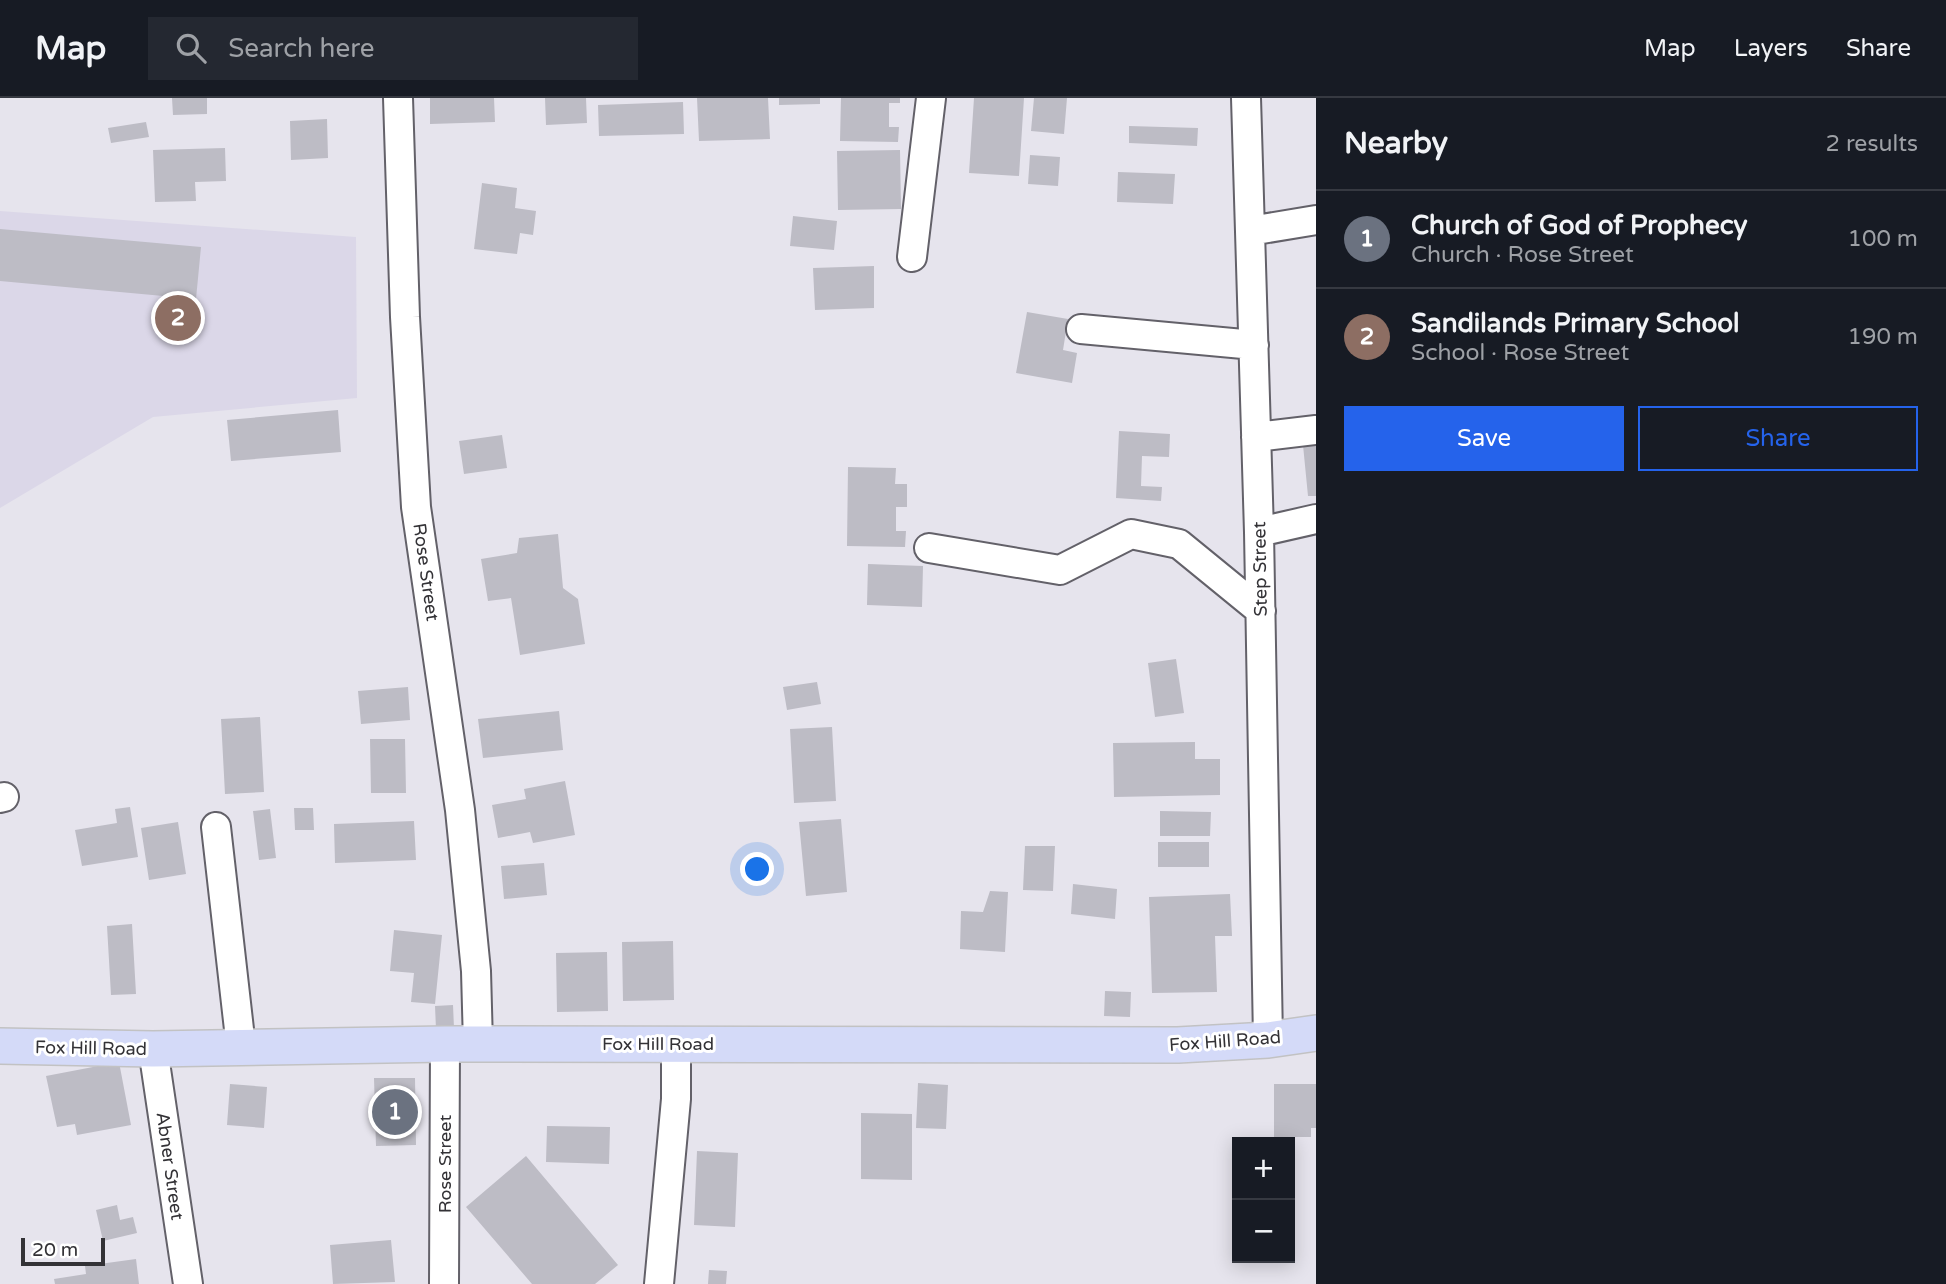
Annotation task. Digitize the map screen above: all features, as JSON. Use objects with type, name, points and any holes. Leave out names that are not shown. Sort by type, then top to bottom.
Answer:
[{"type":"main road","name":"Fox Hill Road","points":[[0,1046],[153,1049],[462,1044],[1178,1045],[1268,1040],[1316,1033]]},
{"type":"street","name":"Rose Street","points":[[398,98],[405,317],[416,507],[460,810],[476,971],[462,1044],[444,1284]]},
{"type":"street","points":[[912,257],[931,98]]},
{"type":"street","name":"Step Street","points":[[1246,98],[1261,611],[1268,1040]]},
{"type":"street","points":[[1250,231],[1316,220]]},
{"type":"street","points":[[1081,329],[1254,345]]},
{"type":"street","points":[[1256,437],[1316,430]]},
{"type":"street","points":[[1259,532],[1316,519]]},
{"type":"street","points":[[929,548],[1060,570],[1131,534],[1179,544],[1261,611]]},
{"type":"street","points":[[216,828],[241,1047]]},
{"type":"street","points":[[659,1284],[676,1099],[676,1044]]},
{"type":"street","name":"Abner Street","points":[[153,1049],[188,1284]]},
{"type":"shaded area","points":[[0,211],[356,237],[357,398],[153,417],[0,508]]},
{"type":"building","points":[[172,98],[207,98],[207,114],[173,115]]},
{"type":"building","points":[[430,98],[494,98],[495,122],[430,124]]},
{"type":"building","points":[[545,98],[586,98],[587,123],[546,125]]},
{"type":"building","points":[[697,98],[768,98],[770,139],[699,141]]},
{"type":"building","points":[[779,98],[820,98],[820,104],[779,105]]},
{"type":"building","points":[[841,98],[900,98],[900,103],[889,103],[889,127],[899,127],[898,142],[840,141]]},
{"type":"building","points":[[974,98],[1024,98],[1019,176],[969,173]]},
{"type":"building","points":[[1034,98],[1067,98],[1064,134],[1031,131]]},
{"type":"building","points":[[683,102],[684,134],[599,136],[598,105]]},
{"type":"building","points":[[327,119],[328,158],[291,160],[290,121]]},
{"type":"building","points":[[146,122],[149,137],[111,143],[108,128]]},
{"type":"building","points":[[1129,126],[1198,128],[1197,146],[1129,143]]},
{"type":"building","points":[[225,148],[226,181],[195,182],[196,201],[155,202],[153,150]]},
{"type":"building","points":[[900,150],[901,209],[838,210],[837,151]]},
{"type":"building","points":[[1030,155],[1060,157],[1058,186],[1028,184]]},
{"type":"building","points":[[1118,172],[1175,174],[1173,204],[1117,202]]},
{"type":"building","points":[[482,183],[517,188],[515,208],[536,211],[533,235],[520,233],[517,254],[474,249]]},
{"type":"building","points":[[793,216],[837,221],[834,250],[790,246]]},
{"type":"building","points":[[0,229],[201,247],[196,299],[0,281]]},
{"type":"building","points":[[874,266],[874,308],[815,310],[813,268]]},
{"type":"building","points":[[1027,312],[1068,319],[1063,350],[1077,353],[1072,383],[1016,373]]},
{"type":"building","points":[[338,410],[341,452],[231,461],[227,420]]},
{"type":"building","points":[[1119,431],[1170,434],[1169,457],[1142,456],[1141,486],[1162,487],[1161,501],[1116,498]]},
{"type":"building","points":[[502,435],[507,468],[464,474],[459,441]]},
{"type":"building","points":[[1316,444],[1316,496],[1308,496],[1303,445]]},
{"type":"building","points":[[848,467],[896,468],[895,484],[907,484],[907,507],[896,507],[896,531],[906,531],[905,547],[847,546]]},
{"type":"building","points":[[558,534],[563,588],[578,599],[585,644],[520,655],[511,598],[488,601],[481,559],[517,553],[519,538]]},
{"type":"building","points":[[868,564],[923,566],[922,607],[867,605]]},
{"type":"building","points":[[1176,659],[1184,713],[1155,717],[1148,663]]},
{"type":"building","points":[[817,682],[821,704],[787,710],[783,687]]},
{"type":"building","points":[[408,687],[410,720],[361,724],[358,691]]},
{"type":"building","points":[[559,711],[563,750],[483,758],[478,719]]},
{"type":"building","points":[[260,717],[264,792],[225,794],[221,719]]},
{"type":"building","points":[[832,727],[836,801],[794,803],[790,729]]},
{"type":"building","points":[[370,739],[405,739],[406,793],[371,793]]},
{"type":"building","points":[[1195,742],[1195,759],[1220,759],[1220,795],[1114,797],[1113,743]]},
{"type":"building","points":[[565,781],[575,835],[533,843],[530,832],[498,838],[492,805],[526,799],[524,789]]},
{"type":"building","points":[[130,807],[138,857],[82,866],[75,830],[117,823],[115,809]]},
{"type":"building","points":[[294,808],[313,808],[314,830],[295,830]]},
{"type":"building","points":[[270,809],[276,858],[259,860],[253,811]]},
{"type":"building","points":[[1160,811],[1211,812],[1210,836],[1160,836]]},
{"type":"building","points":[[841,819],[847,892],[806,896],[799,822]]},
{"type":"building","points":[[414,821],[416,860],[335,863],[334,824]]},
{"type":"building","points":[[178,822],[186,874],[149,880],[141,828]]},
{"type":"building","points":[[1158,842],[1209,842],[1209,867],[1158,867]]},
{"type":"building","points":[[1025,846],[1055,846],[1053,891],[1023,890]]},
{"type":"building","points":[[544,863],[547,895],[504,899],[501,866]]},
{"type":"building","points":[[1073,884],[1117,889],[1115,919],[1071,914]]},
{"type":"building","points":[[990,891],[1008,892],[1005,952],[960,949],[961,911],[983,912]]},
{"type":"building","points":[[1230,894],[1232,936],[1215,936],[1217,992],[1152,993],[1149,897]]},
{"type":"building","points":[[132,924],[136,994],[111,995],[107,926]]},
{"type":"building","points":[[394,930],[442,935],[435,1004],[411,1002],[414,973],[390,971]]},
{"type":"building","points":[[673,941],[674,1000],[623,1001],[622,942]]},
{"type":"building","points":[[607,952],[608,1011],[557,1012],[556,953]]},
{"type":"building","points":[[1105,991],[1131,992],[1130,1017],[1104,1016]]},
{"type":"building","points":[[453,1005],[454,1028],[436,1029],[435,1006]]},
{"type":"building","points":[[119,1062],[131,1125],[77,1135],[75,1124],[57,1127],[46,1076]]},
{"type":"building","points":[[374,1078],[415,1078],[416,1145],[376,1146]]},
{"type":"building","points":[[918,1083],[948,1085],[946,1129],[916,1128]]},
{"type":"building","points":[[230,1084],[267,1087],[264,1128],[227,1125]]},
{"type":"building","points":[[1274,1084],[1316,1084],[1316,1128],[1311,1128],[1311,1137],[1274,1137]]},
{"type":"building","points":[[861,1113],[912,1114],[912,1180],[861,1179]]},
{"type":"building","points":[[547,1126],[610,1127],[609,1164],[546,1162]]},
{"type":"building","points":[[697,1151],[738,1153],[735,1227],[694,1225]]},
{"type":"building","points":[[526,1156],[618,1265],[595,1284],[532,1284],[466,1207]]},
{"type":"building","points":[[117,1205],[120,1220],[133,1217],[137,1233],[103,1241],[96,1210]]},
{"type":"building","points":[[391,1240],[395,1282],[333,1284],[330,1245]]},
{"type":"building","points":[[136,1259],[139,1284],[55,1284],[54,1279],[86,1274],[85,1266]]},
{"type":"building","points":[[709,1270],[727,1271],[726,1284],[708,1284]]},
{"type":"place","name":"Sandilands Primary School","points":[[178,318]]},
{"type":"place","name":"Church of God of Prophecy","points":[[395,1112]]}]
